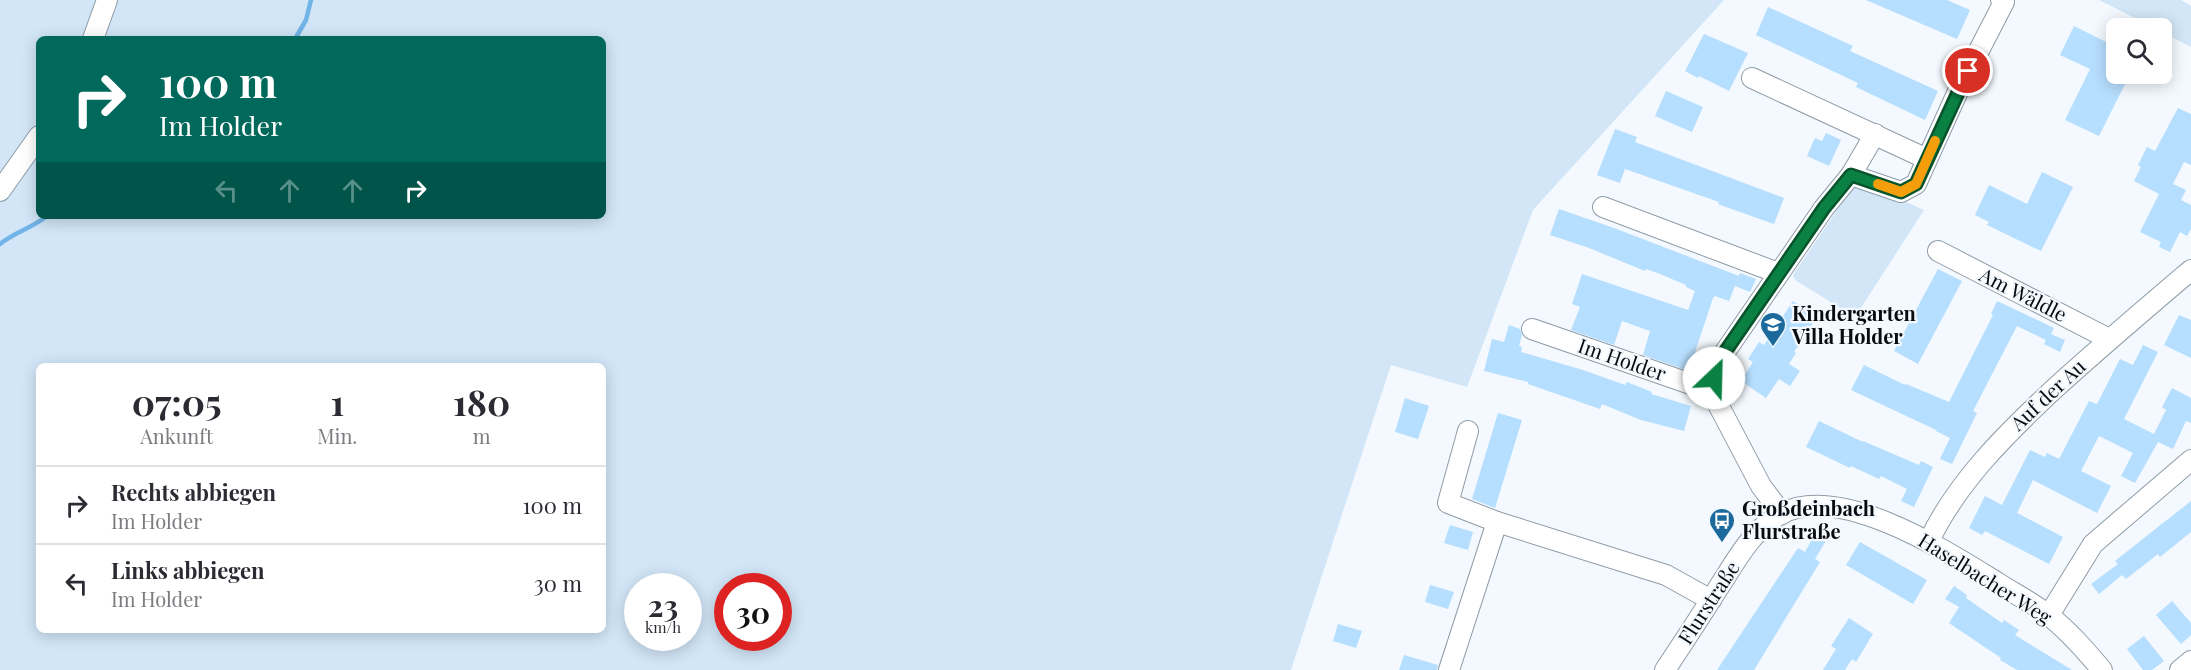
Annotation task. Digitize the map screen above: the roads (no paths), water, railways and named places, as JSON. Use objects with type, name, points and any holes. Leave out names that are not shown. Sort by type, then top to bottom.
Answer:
[{"type":"street","points":[[94,36],[107,0]]},
{"type":"street","points":[[1851,175],[1901,192],[1916,184],[1959,89],[2004,2],[2001,0]]},
{"type":"street","points":[[1752,78],[1927,159]]},
{"type":"street","points":[[1782,514],[1761,486],[1712,391],[1716,365],[1824,208],[1851,175],[1875,134]]},
{"type":"street","points":[[0,191],[36,140]]},
{"type":"street","points":[[1603,207],[1778,273]]},
{"type":"street","name":"Am Wäldle","points":[[1938,251],[2109,339]]},
{"type":"street","name":"Auf der Au","points":[[1929,541],[1942,513],[2014,426],[2109,339],[2191,270]]},
{"type":"street","name":"Im Holder","points":[[1532,329],[1712,391]]},
{"type":"street","points":[[1468,431],[1448,503],[1497,522],[1666,575],[1711,600]]},
{"type":"street","points":[[2049,615],[2093,544],[2191,460]]},
{"type":"street","name":"Haselbacher Weg","points":[[1782,514],[1806,507],[1826,505],[1873,517],[1929,541],[2049,615],[2088,652],[2102,670]]},
{"type":"street","name":"Flurstraße","points":[[1665,670],[1749,541],[1782,514]]},
{"type":"street","points":[[1449,670],[1497,522]]},
{"type":"street","points":[[2180,670],[2191,661]]},
{"type":"waterway","points":[[297,36],[306,20],[311,0]]},
{"type":"waterway","points":[[0,244],[42,219]]},
{"type":"place","name":"Kindergarten Villa Holder","points":[[1773,348]]},
{"type":"place","name":"Großdeinbach Flurstraße","points":[[1722,544]]}]
